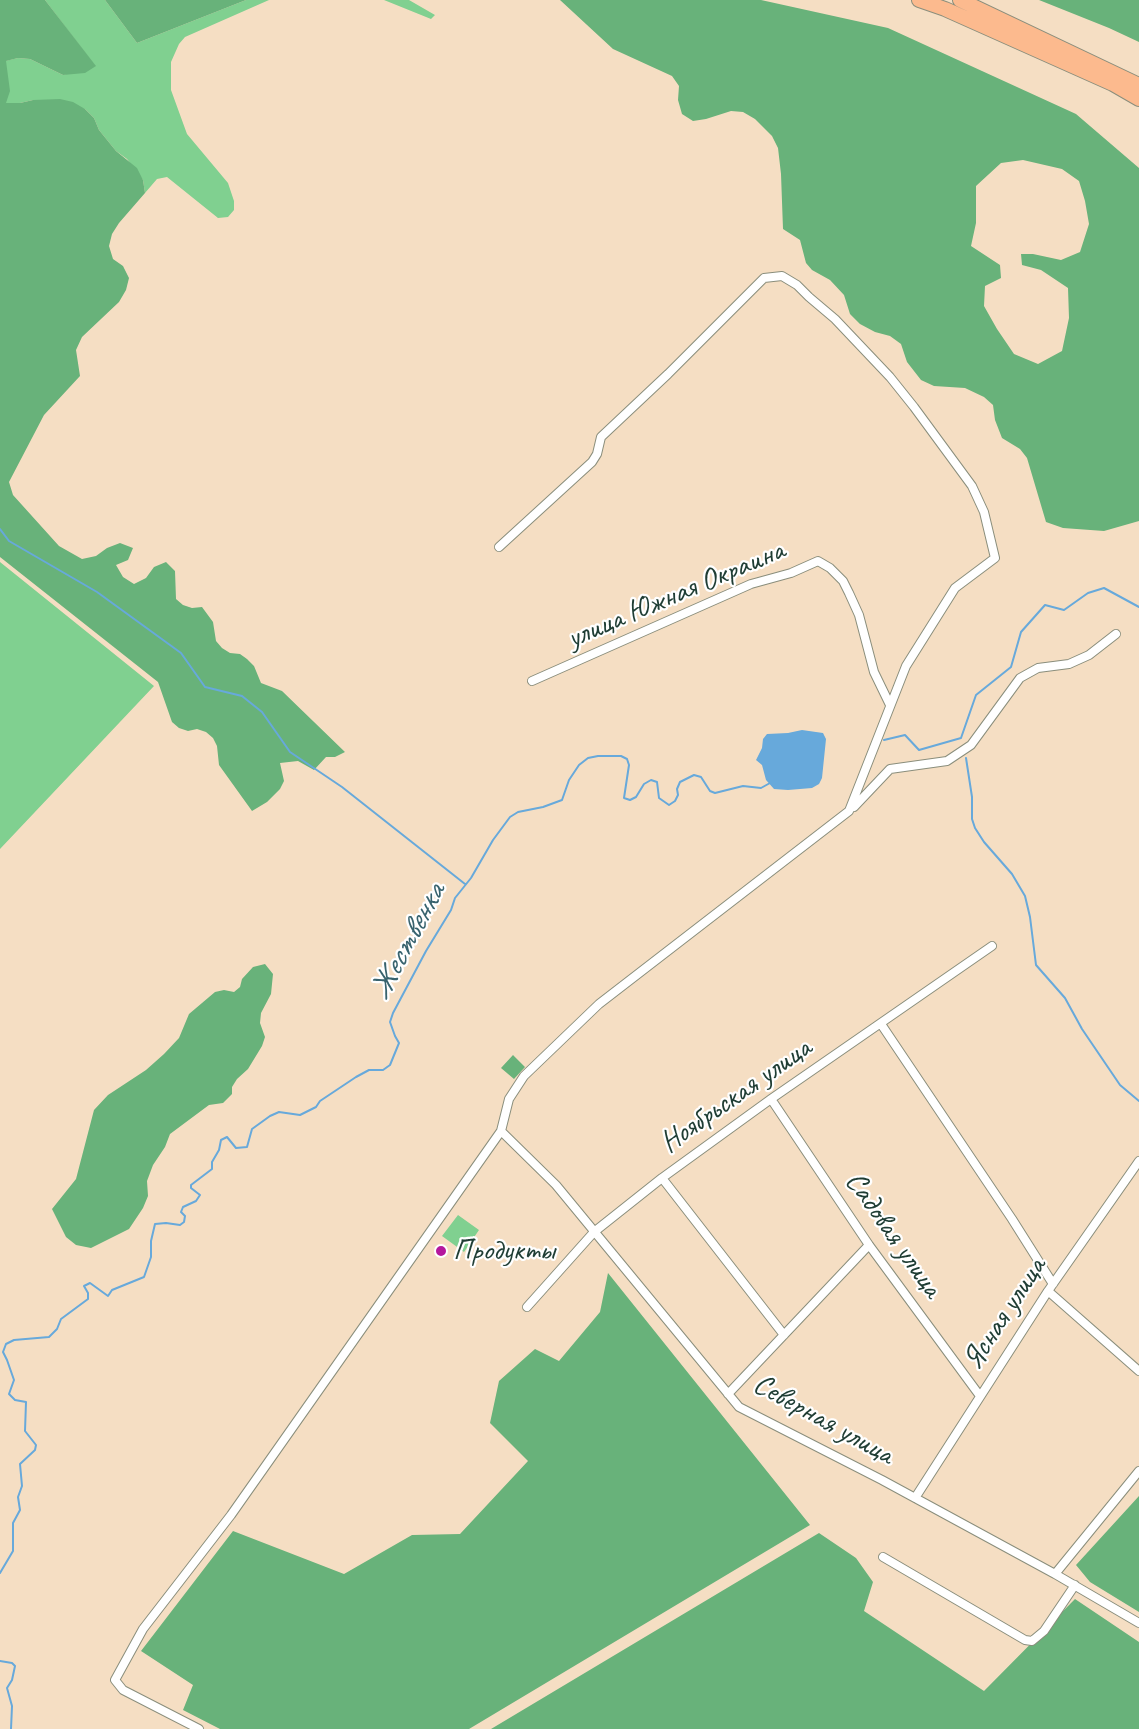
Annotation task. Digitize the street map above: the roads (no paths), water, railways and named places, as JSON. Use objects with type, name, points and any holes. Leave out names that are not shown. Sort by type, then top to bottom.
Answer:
[{"type":"main road","points":[[919,0],[955,13],[1113,84],[1139,99]]},
{"type":"main road","points":[[960,0],[1139,85]]},
{"type":"street","points":[[500,546],[592,462],[597,454],[601,437],[764,279],[782,276],[797,285],[836,319],[890,377],[972,486],[984,512],[995,558],[955,588],[906,666],[849,811]]},
{"type":"street","name":"улица Южная Окраина","points":[[532,681],[751,584],[791,573],[818,561],[837,574],[849,593],[859,615],[874,672],[890,705]]},
{"type":"street","points":[[199,1729],[123,1690],[115,1680],[143,1629],[231,1515],[501,1131],[509,1099],[524,1076],[599,1004],[849,811],[890,769],[947,761],[970,745],[1020,678],[1038,668],[1069,664],[1089,655],[1116,634]]},
{"type":"street","name":"Ноябрьская улица","points":[[527,1306],[594,1232],[662,1178],[771,1099],[992,946]]},
{"type":"street","points":[[881,1024],[1012,1219],[1050,1287],[1139,1371]]},
{"type":"street","name":"Садовая улица","points":[[771,1099],[869,1245],[980,1396]]},
{"type":"street","name":"Северная улица","points":[[501,1131],[556,1185],[739,1407],[915,1498],[1075,1585]]},
{"type":"street","name":"Ясная улица","points":[[915,1498],[1050,1287],[1139,1161]]},
{"type":"street","points":[[662,1178],[784,1335]]},
{"type":"street","points":[[728,1394],[869,1245]]},
{"type":"street","points":[[1055,1574],[1139,1471]]},
{"type":"street","points":[[883,1557],[1025,1640],[1032,1641],[1044,1631],[1075,1585],[1139,1623]]},
{"type":"water","points":[[802,730],[823,733],[826,739],[822,778],[819,784],[812,788],[774,789],[766,780],[762,765],[756,760],[762,748],[763,739],[767,734]]},
{"type":"waterway","points":[[0,529],[9,541],[97,592],[181,653],[205,687],[242,696],[262,712],[290,752],[342,787],[465,884]]},
{"type":"waterway","name":"Жественка","points":[[884,740],[905,735],[919,750],[961,738],[976,695],[1011,667],[1021,632],[1045,605],[1064,610],[1088,593],[1104,588],[1139,607]]},
{"type":"waterway","name":"Жественка","points":[[0,1573],[13,1551],[13,1523],[20,1510],[18,1497],[22,1486],[20,1464],[35,1450],[36,1445],[25,1431],[26,1402],[15,1400],[9,1394],[14,1380],[3,1352],[6,1344],[14,1340],[49,1337],[57,1329],[61,1319],[88,1299],[84,1286],[90,1283],[108,1296],[112,1290],[144,1277],[151,1257],[151,1241],[155,1224],[180,1225],[184,1222],[185,1216],[181,1212],[183,1207],[196,1201],[200,1195],[191,1188],[191,1185],[212,1169],[212,1162],[219,1150],[221,1140],[227,1137],[236,1148],[247,1147],[252,1129],[270,1116],[279,1112],[300,1115],[316,1107],[320,1101],[356,1077],[369,1070],[383,1070],[390,1065],[399,1043],[390,1022],[393,1013],[451,910],[455,898],[471,878],[493,840],[510,817],[518,812],[562,800],[569,780],[579,765],[588,758],[598,756],[621,756],[627,759],[629,765],[624,798],[630,800],[636,797],[644,784],[651,780],[657,782],[659,798],[669,805],[678,795],[677,789],[680,782],[694,775],[701,777],[710,791],[715,793],[743,786],[761,788],[770,783]]},
{"type":"waterway","points":[[966,758],[972,797],[972,819],[975,828],[1012,874],[1025,896],[1036,965],[1065,998],[1082,1029],[1120,1085],[1139,1101]]},
{"type":"waterway","name":"Жественка","points":[[0,1661],[12,1663],[15,1666],[12,1680],[7,1688],[12,1706],[11,1729]]},
{"type":"place","name":"Продукты","points":[[441,1251]]}]
